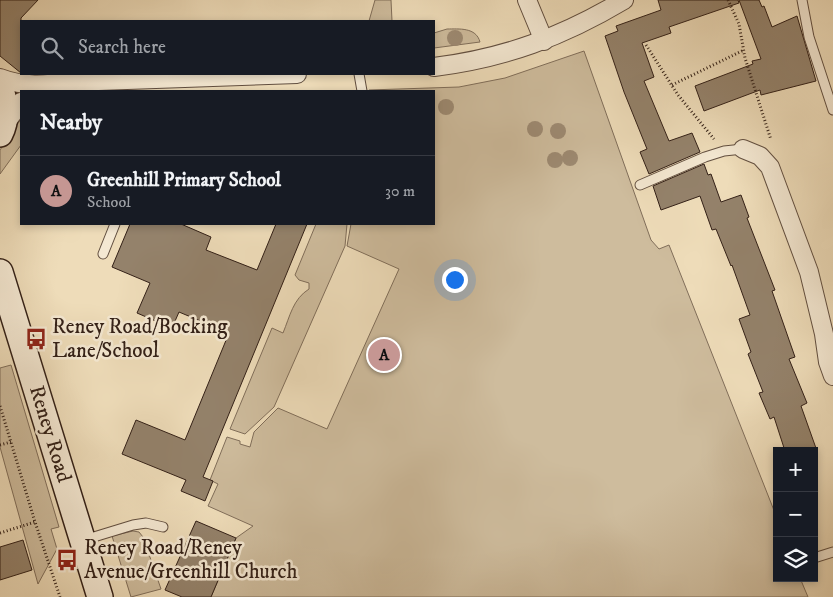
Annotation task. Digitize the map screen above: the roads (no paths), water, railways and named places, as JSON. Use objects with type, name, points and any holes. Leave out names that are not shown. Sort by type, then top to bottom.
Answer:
[{"type":"street","points":[[527,0],[544,41]]},
{"type":"street","points":[[435,66],[502,55],[544,41],[597,16],[624,0]]},
{"type":"street","points":[[0,78],[12,83],[37,88],[70,82],[153,85],[285,75]]},
{"type":"street","points":[[0,87],[5,98],[2,129]]},
{"type":"street","points":[[2,129],[20,103]]},
{"type":"street","points":[[743,149],[760,156],[770,167],[809,272],[824,334],[828,362],[833,376]]},
{"type":"street","name":"Reney Road","points":[[0,272],[83,541],[96,596]]},
{"type":"lane","points":[[802,0],[809,37],[833,110]]},
{"type":"lane","points":[[359,75],[362,90]]},
{"type":"lane","points":[[640,185],[705,157],[724,151],[743,149]]},
{"type":"lane","points":[[103,254],[115,225]]},
{"type":"lane","points":[[83,541],[133,525],[146,524],[163,527]]},
{"type":"lane","points":[[818,557],[833,552]]},
{"type":"place","name":"Reney Road/Bocking Lane/School","points":[[36,339]]},
{"type":"place","name":"Greenhill Primary School","points":[[384,355]]},
{"type":"place","name":"Reney Road/Reney Avenue/Greenhill Church","points":[[67,560]]}]
